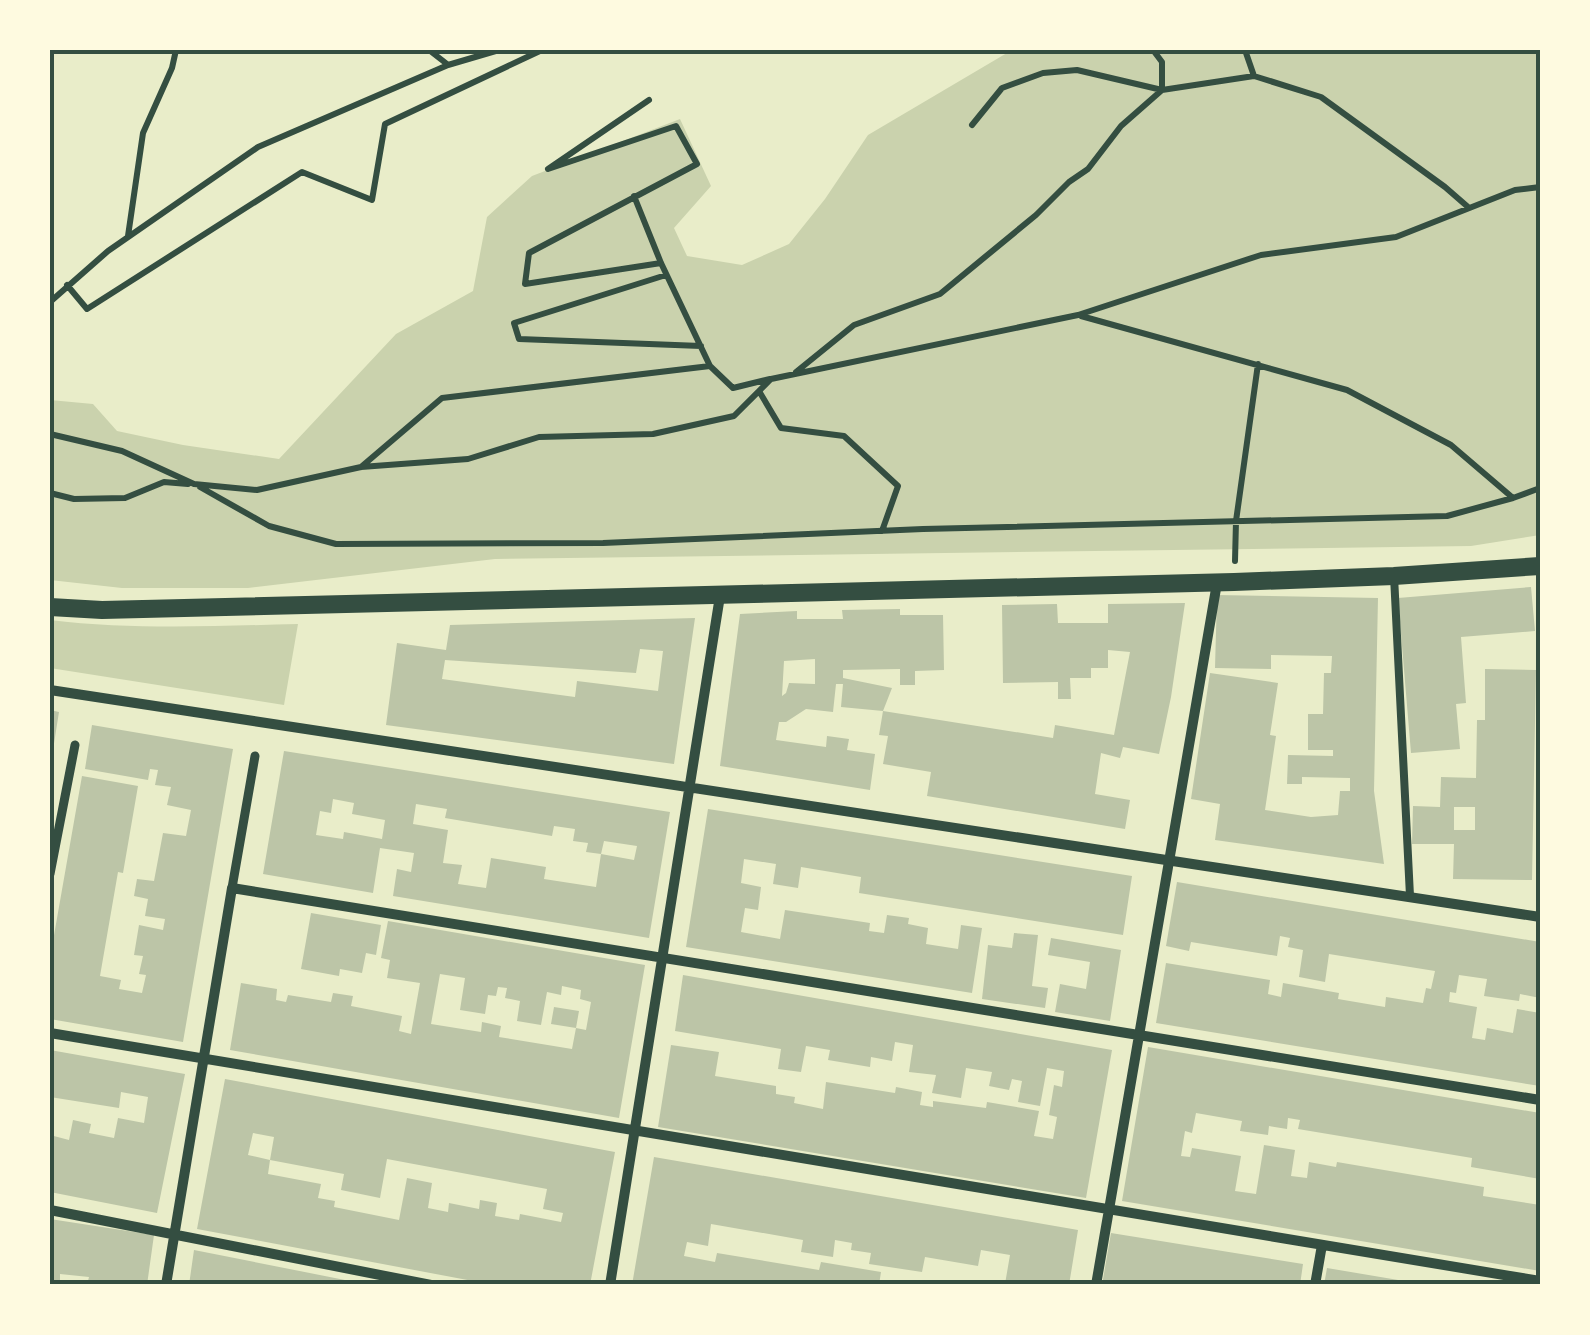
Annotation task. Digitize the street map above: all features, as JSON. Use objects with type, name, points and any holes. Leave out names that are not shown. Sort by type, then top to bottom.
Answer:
[{"type":"street","points":[[50,606],[122,610],[720,596],[1394,576],[1540,566]]},
{"type":"street","points":[[1096,1285],[1169,862],[1226,582]]},
{"type":"street","points":[[610,1285],[720,596]]},
{"type":"street","points":[[50,690],[1540,917]]},
{"type":"street","points":[[50,874],[75,745]]},
{"type":"street","points":[[166,1285],[254,756]]},
{"type":"street","points":[[232,888],[1540,1100]]},
{"type":"street","points":[[50,1033],[1540,1281]]},
{"type":"street","points":[[50,1210],[430,1285]]},
{"type":"street","points":[[1316,1285],[1322,1245]]},
{"type":"lane","points":[[1394,576],[1410,896]]},
{"type":"path","points":[[128,238],[143,132],[172,68],[176,50]]},
{"type":"path","points":[[429,50],[448,65]]},
{"type":"path","points":[[50,302],[128,238],[258,147],[448,65],[499,50]]},
{"type":"path","points":[[67,285],[86,309],[302,172],[372,200],[385,124],[542,50]]},
{"type":"path","points":[[794,372],[854,326],[940,294],[1088,169],[1121,126],[1162,90],[1162,62],[1153,50]]},
{"type":"path","points":[[1245,50],[1254,76]]},
{"type":"path","points":[[972,125],[1002,88],[1043,72],[1077,70],[1162,90],[1254,76],[1321,96],[1468,207]]},
{"type":"path","points":[[649,100],[548,169],[676,126],[697,164],[529,253],[525,284],[660,263]]},
{"type":"path","points":[[634,196],[660,263],[710,366],[733,388],[794,372],[1078,315],[1261,255],[1396,237],[1515,190],[1540,186]]},
{"type":"path","points":[[666,275],[514,323],[520,339],[701,346]]},
{"type":"path","points":[[1078,315],[1347,390],[1450,445],[1513,498]]},
{"type":"path","points":[[1226,582],[1258,364]]},
{"type":"path","points":[[361,467],[442,398],[710,366]]},
{"type":"path","points":[[50,493],[74,498],[125,498],[164,482],[258,490],[361,467],[468,459],[539,436],[653,434],[734,416],[772,378]]},
{"type":"path","points":[[759,391],[781,428],[844,436],[898,486],[882,531]]},
{"type":"path","points":[[50,434],[122,452],[194,484],[269,526],[336,544],[602,543],[882,531],[1446,516],[1540,488]]},
{"type":"green space","points":[[1012,50],[1540,50],[1540,535],[1471,546],[495,559],[248,588],[122,588],[50,580],[50,400],[93,404],[117,431],[279,459],[396,334],[473,291],[487,217],[532,176],[680,119],[711,186],[674,228],[687,256],[742,265],[789,244],[868,135]]},
{"type":"green space","points":[[50,620],[143,626],[298,624],[284,705],[50,668]]},
{"type":"building","points":[[1531,587],[1535,631],[1461,637],[1466,703],[1456,704],[1460,749],[1411,753],[1398,598]]},
{"type":"building","points":[[1217,595],[1378,598],[1374,791],[1384,864],[1215,840],[1220,804],[1191,799],[1210,673],[1278,683],[1270,735],[1276,736],[1265,810],[1311,817],[1338,815],[1340,791],[1350,791],[1350,778],[1302,777],[1302,784],[1287,784],[1288,755],[1333,756],[1333,750],[1308,750],[1308,714],[1323,714],[1324,673],[1331,673],[1332,656],[1271,655],[1271,669],[1215,668]]},
{"type":"building","points":[[1185,603],[1159,754],[1123,747],[1120,758],[1101,753],[1095,794],[1130,800],[1125,829],[927,796],[931,772],[883,764],[888,736],[879,735],[883,711],[1053,738],[1055,725],[1114,735],[1130,652],[1108,650],[1108,668],[1091,668],[1091,678],[1070,678],[1071,699],[1058,699],[1058,682],[1003,683],[1002,605],[1057,604],[1058,623],[1108,623],[1108,604]]},
{"type":"building","points":[[900,609],[900,615],[943,615],[944,670],[915,671],[915,685],[900,685],[900,669],[843,670],[843,678],[892,688],[883,711],[841,707],[843,684],[836,684],[833,712],[806,709],[786,722],[779,722],[776,740],[826,747],[827,736],[849,739],[847,750],[875,754],[870,790],[720,766],[740,614],[797,611],[797,619],[843,619],[842,610]],"holes":[[[815,659],[815,684],[789,683],[782,696],[784,661]]]},
{"type":"building","points":[[695,618],[674,764],[386,725],[397,643],[446,650],[450,625]],"holes":[[[640,649],[663,651],[658,691],[577,681],[575,697],[442,679],[445,660],[636,673]]]},
{"type":"building","points":[[1485,669],[1536,670],[1532,880],[1453,879],[1454,844],[1412,844],[1413,806],[1440,807],[1441,777],[1476,778],[1477,720],[1485,720]],"holes":[[[1454,807],[1475,807],[1475,830],[1454,830]]]},
{"type":"building","points":[[50,710],[59,712],[52,756],[50,756]]},
{"type":"building","points":[[92,725],[233,749],[183,1042],[50,1019],[50,958],[82,776],[138,786],[100,976],[121,980],[119,989],[142,993],[146,975],[139,974],[143,956],[134,955],[139,925],[163,930],[165,919],[145,916],[148,899],[134,896],[137,879],[154,881],[163,833],[186,836],[191,810],[167,805],[171,787],[155,785],[158,770],[150,769],[148,780],[85,769]]},
{"type":"building","points":[[284,751],[670,812],[649,938],[393,896],[397,869],[411,872],[414,853],[380,848],[373,893],[263,874]],"holes":[[[333,799],[354,803],[352,814],[385,820],[382,839],[344,832],[343,839],[316,835],[320,811],[331,813]],[[416,804],[447,809],[445,818],[552,836],[554,826],[575,829],[573,841],[588,843],[586,852],[601,854],[596,887],[544,879],[546,867],[491,858],[486,888],[458,884],[462,865],[443,863],[448,830],[413,824]],[[604,841],[637,846],[634,860],[601,854]]]},
{"type":"building","points":[[708,809],[1132,876],[1123,935],[859,893],[861,877],[801,867],[798,888],[773,884],[776,864],[744,859],[741,883],[761,887],[758,910],[745,908],[741,932],[780,939],[785,910],[870,923],[869,931],[884,933],[887,915],[909,918],[908,924],[928,928],[926,944],[958,949],[961,925],[982,928],[972,993],[686,947]]},
{"type":"building","points":[[1177,882],[1540,942],[1540,998],[1520,994],[1519,1001],[1484,996],[1487,979],[1459,975],[1456,993],[1450,992],[1449,1002],[1477,1007],[1472,1038],[1485,1040],[1487,1028],[1513,1033],[1517,1009],[1540,1013],[1540,1086],[1156,1023],[1166,963],[1270,980],[1268,994],[1281,997],[1283,983],[1339,993],[1338,999],[1385,1007],[1386,997],[1423,1003],[1435,971],[1329,954],[1325,982],[1299,977],[1303,950],[1288,947],[1290,938],[1280,936],[1277,956],[1191,942],[1189,951],[1166,946]]},
{"type":"building","points":[[311,913],[381,925],[376,955],[366,953],[362,973],[340,969],[339,976],[301,969]]},
{"type":"building","points":[[388,921],[645,965],[619,1118],[230,1050],[241,983],[277,989],[276,1000],[286,1002],[288,995],[331,1002],[333,993],[353,996],[351,1006],[402,1016],[399,1031],[411,1034],[420,983],[387,978],[390,960],[381,958]],"holes":[[[440,974],[465,978],[460,1010],[485,1014],[488,995],[496,996],[498,987],[507,988],[505,998],[520,1001],[517,1021],[541,1025],[547,992],[561,995],[562,986],[581,990],[580,999],[591,1002],[586,1030],[576,1028],[572,1049],[499,1037],[501,1026],[482,1022],[481,1032],[431,1024]]]},
{"type":"building","points":[[1014,933],[1038,935],[1032,986],[1048,988],[1045,1008],[982,999],[988,945],[1012,948]]},
{"type":"building","points":[[1051,938],[1121,950],[1110,1021],[1055,1012],[1060,984],[1086,989],[1090,962],[1048,955]]},
{"type":"building","points":[[683,975],[1112,1050],[1086,1198],[658,1127],[671,1045],[719,1052],[715,1076],[776,1086],[776,1094],[795,1097],[794,1103],[823,1109],[826,1082],[895,1093],[896,1087],[922,1092],[920,1105],[933,1107],[933,1101],[986,1108],[987,1102],[1039,1111],[1034,1136],[1053,1139],[1057,1117],[1049,1115],[1054,1085],[1062,1087],[1064,1071],[1047,1068],[1040,1106],[1018,1102],[1022,1081],[1012,1079],[1009,1090],[989,1086],[992,1072],[966,1068],[961,1098],[932,1093],[936,1075],[909,1072],[913,1045],[895,1042],[892,1061],[871,1057],[870,1067],[828,1060],[830,1050],[806,1046],[801,1072],[778,1069],[781,1049],[675,1031]]},
{"type":"building","points":[[554,1007],[579,1011],[576,1028],[551,1024]]},
{"type":"building","points":[[1148,1047],[1540,1113],[1540,1179],[1471,1167],[1472,1158],[1298,1129],[1300,1120],[1288,1118],[1287,1129],[1269,1126],[1268,1135],[1240,1131],[1242,1121],[1196,1113],[1192,1133],[1185,1131],[1181,1156],[1190,1157],[1192,1148],[1241,1156],[1235,1191],[1256,1194],[1264,1145],[1295,1150],[1291,1176],[1307,1178],[1309,1162],[1336,1167],[1337,1162],[1484,1187],[1483,1196],[1540,1205],[1540,1271],[1122,1201]]},
{"type":"building","points":[[50,1050],[185,1074],[157,1213],[50,1192],[50,1135],[69,1140],[73,1120],[91,1124],[89,1133],[114,1138],[118,1118],[144,1123],[148,1097],[121,1092],[119,1108],[50,1097]]},
{"type":"building","points":[[225,1079],[615,1152],[590,1285],[494,1285],[197,1229]],"holes":[[[253,1133],[274,1137],[270,1160],[248,1155]],[[387,1159],[547,1189],[543,1209],[563,1213],[561,1222],[520,1214],[519,1220],[495,1216],[497,1203],[480,1200],[479,1209],[449,1203],[448,1212],[428,1208],[432,1183],[407,1178],[399,1220],[334,1207],[335,1201],[318,1198],[321,1184],[268,1174],[270,1160],[344,1174],[341,1190],[380,1198]]]},
{"type":"building","points":[[654,1157],[1078,1230],[1069,1285],[1005,1284],[1010,1255],[981,1250],[978,1266],[925,1257],[922,1272],[869,1264],[871,1253],[851,1250],[852,1243],[835,1240],[833,1257],[801,1252],[803,1240],[711,1224],[708,1246],[687,1242],[684,1256],[715,1262],[717,1253],[819,1270],[821,1262],[881,1272],[879,1285],[632,1285]]},
{"type":"building","points":[[50,1219],[154,1235],[147,1285],[87,1285],[89,1277],[60,1274],[60,1282],[50,1280]]},
{"type":"building","points":[[1111,1233],[1303,1264],[1300,1285],[1102,1285]]},
{"type":"building","points":[[194,1250],[360,1283],[360,1285],[189,1285]]},
{"type":"building","points":[[1327,1268],[1416,1283],[1416,1285],[1324,1285]]}]
